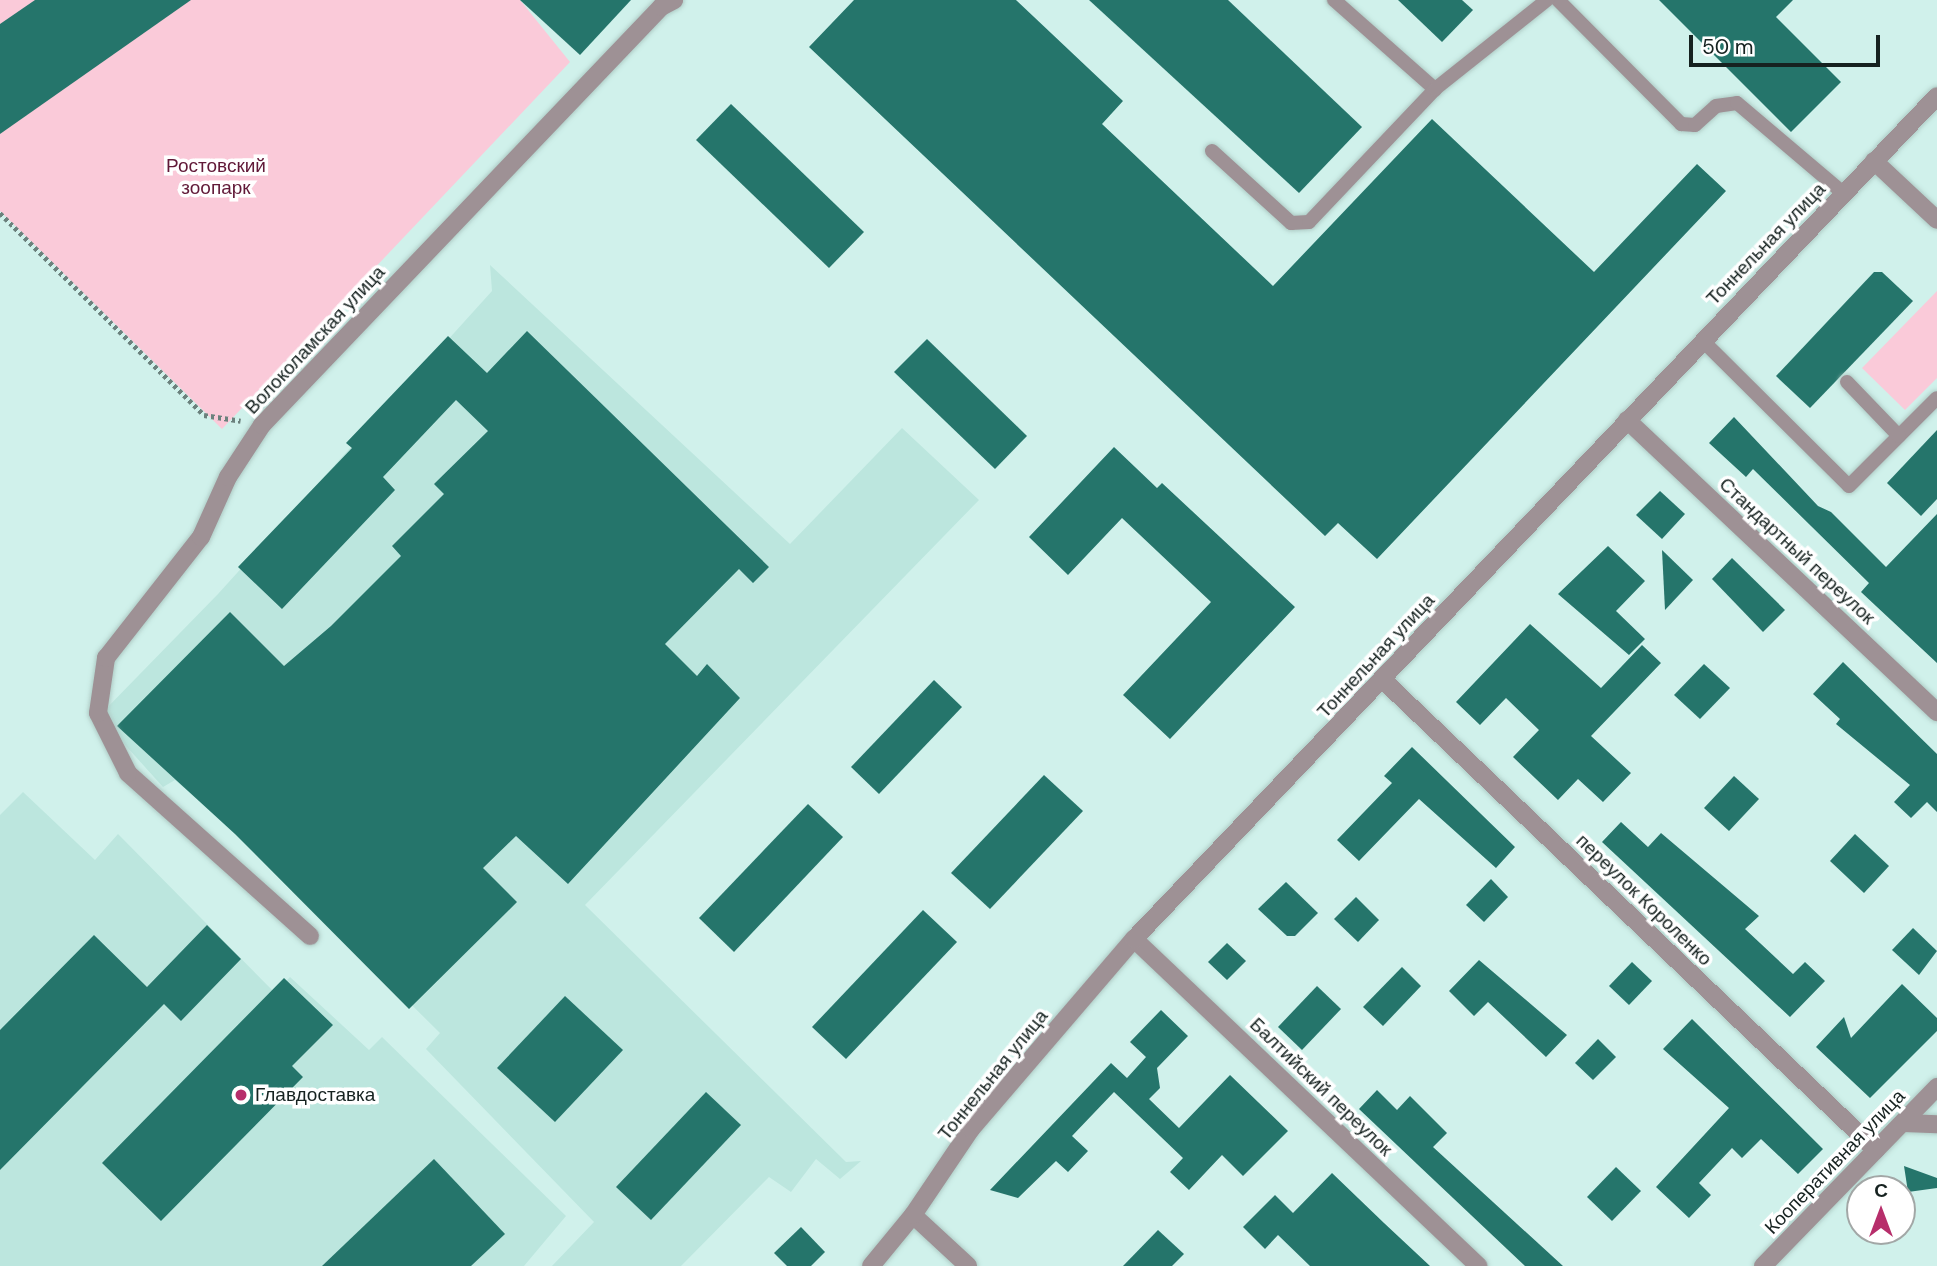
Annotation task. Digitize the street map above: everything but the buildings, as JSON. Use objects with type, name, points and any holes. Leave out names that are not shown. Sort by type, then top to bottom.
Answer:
[{"type":"street","name":"Волоколамская улица","points":[[310,936],[128,773],[98,713],[106,658],[201,537],[228,477],[262,425],[661,7],[674,0]]},
{"type":"street","name":"Тоннельная улица","points":[[871,1266],[913,1215],[971,1129],[1135,939],[1937,96]]},
{"type":"street","points":[[1874,161],[1937,220]]},
{"type":"street","name":"Стандартный переулок","points":[[1627,419],[1937,712]]},
{"type":"street","name":"переулок Короленко","points":[[1383,680],[1876,1150]]},
{"type":"street","name":"Балтийский переулок","points":[[1135,939],[1478,1266]]},
{"type":"street","name":"Кооперативная улица","points":[[1763,1266],[1937,1087]]},
{"type":"street","points":[[1904,1123],[1937,1124]]},
{"type":"street","points":[[913,1215],[968,1266]]},
{"type":"lane","points":[[1334,0],[1435,89]]},
{"type":"lane","points":[[1212,151],[1291,223],[1309,222],[1435,89],[1546,0]]},
{"type":"lane","points":[[1558,0],[1681,124],[1695,125],[1716,106],[1737,103],[1843,193]]},
{"type":"lane","points":[[1702,340],[1849,486],[1937,398]]},
{"type":"lane","points":[[1847,383],[1899,436]]},
{"type":"path","points":[[0,213],[204,415],[262,425]]},
{"type":"shaded area","points":[[490,265],[790,544],[902,428],[979,500],[585,905],[846,1162],[861,1161],[840,1179],[816,1159],[791,1192],[769,1177],[681,1266],[552,1266],[594,1222],[426,1049],[440,1033],[242,837],[175,780],[163,787],[99,716],[218,594],[492,291]]},
{"type":"shaded area","points":[[23,792],[95,860],[118,834],[275,993],[290,977],[369,1050],[382,1037],[566,1216],[524,1266],[0,1266],[0,815]]},
{"type":"green space","name":"Ростовский зоопарк","points":[[0,0],[520,0],[570,62],[222,429],[0,211]]},
{"type":"green space","points":[[1937,291],[1937,378],[1905,410],[1862,368]]},
{"type":"place","name":"Главдоставка","points":[[241,1095]]}]
